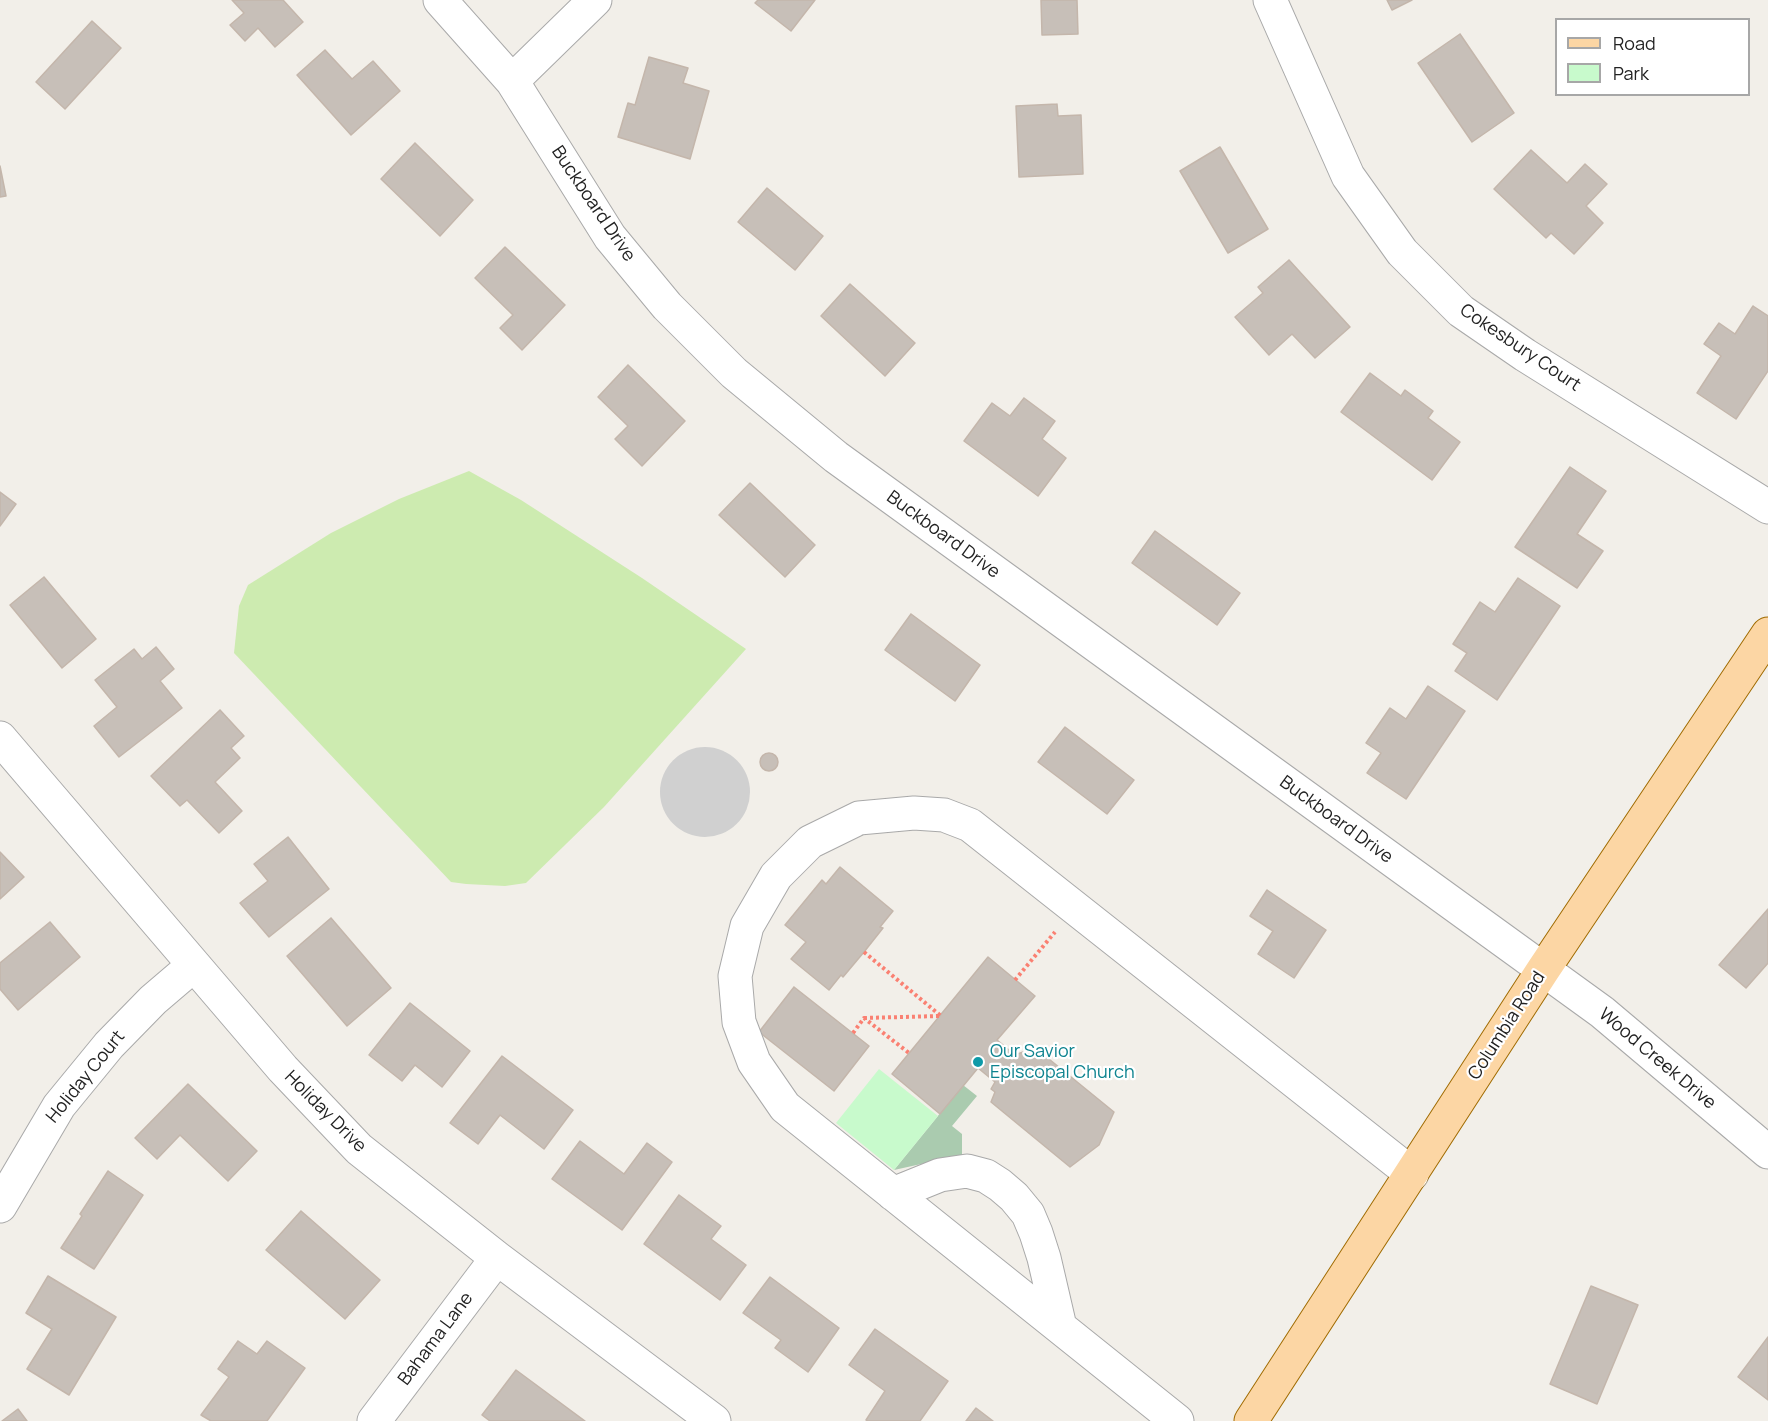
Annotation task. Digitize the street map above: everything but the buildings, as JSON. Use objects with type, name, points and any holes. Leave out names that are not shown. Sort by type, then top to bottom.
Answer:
[{"type":"main road","name":"Columbia Road","points":[[1251,1421],[1543,970],[1768,634]]},
{"type":"street","name":"Buckboard Drive","points":[[440,0],[512,81],[610,237],[667,306],[734,373],[836,457],[1543,970]]},
{"type":"street","points":[[512,81],[595,0]]},
{"type":"street","name":"Cokesbury Court","points":[[1270,0],[1348,176],[1402,252],[1461,311],[1526,355],[1768,507]]},
{"type":"street","name":"Holiday Drive","points":[[0,738],[283,1069],[359,1149],[497,1258],[714,1421]]},
{"type":"street","points":[[1177,1421],[785,1107],[754,1062],[739,1022],[735,976],[747,926],[776,876],[810,842],[858,818],[914,813],[944,815],[970,825],[1412,1174]]},
{"type":"street","name":"Holiday Court","points":[[0,1206],[59,1106],[109,1045],[153,1000],[194,965]]},
{"type":"street","name":"Wood Creek Drive","points":[[1543,970],[1602,1012],[1768,1152]]},
{"type":"street","points":[[893,1194],[940,1175],[967,1171],[986,1176],[1000,1185],[1014,1197],[1028,1214],[1032,1223],[1044,1258],[1060,1327]]},
{"type":"street","name":"Bahama Lane","points":[[374,1421],[497,1258]]},
{"type":"path","points":[[1015,980],[1076,908]]},
{"type":"path","points":[[864,952],[941,1016],[864,1018]]},
{"type":"path","points":[[853,1033],[864,1018]]},
{"type":"path","points":[[864,1018],[909,1053]]},
{"type":"shaded area","points":[[705,747],[722,751],[737,760],[746,775],[750,792],[746,809],[737,824],[722,833],[705,837],[688,833],[673,824],[664,809],[660,792],[664,775],[673,760],[688,751]]},
{"type":"green space","points":[[469,471],[521,500],[746,649],[604,807],[526,883],[505,886],[451,882],[234,653],[239,606],[248,585],[331,533],[399,499]]},
{"type":"green space","points":[[879,1069],[938,1116],[894,1170],[836,1123]]},
{"type":"green space","points":[[963,1085],[977,1096],[952,1126],[962,1134],[962,1155],[894,1170]]},
{"type":"place","name":"Our Savior Episcopal Church","points":[[978,1062]]}]
